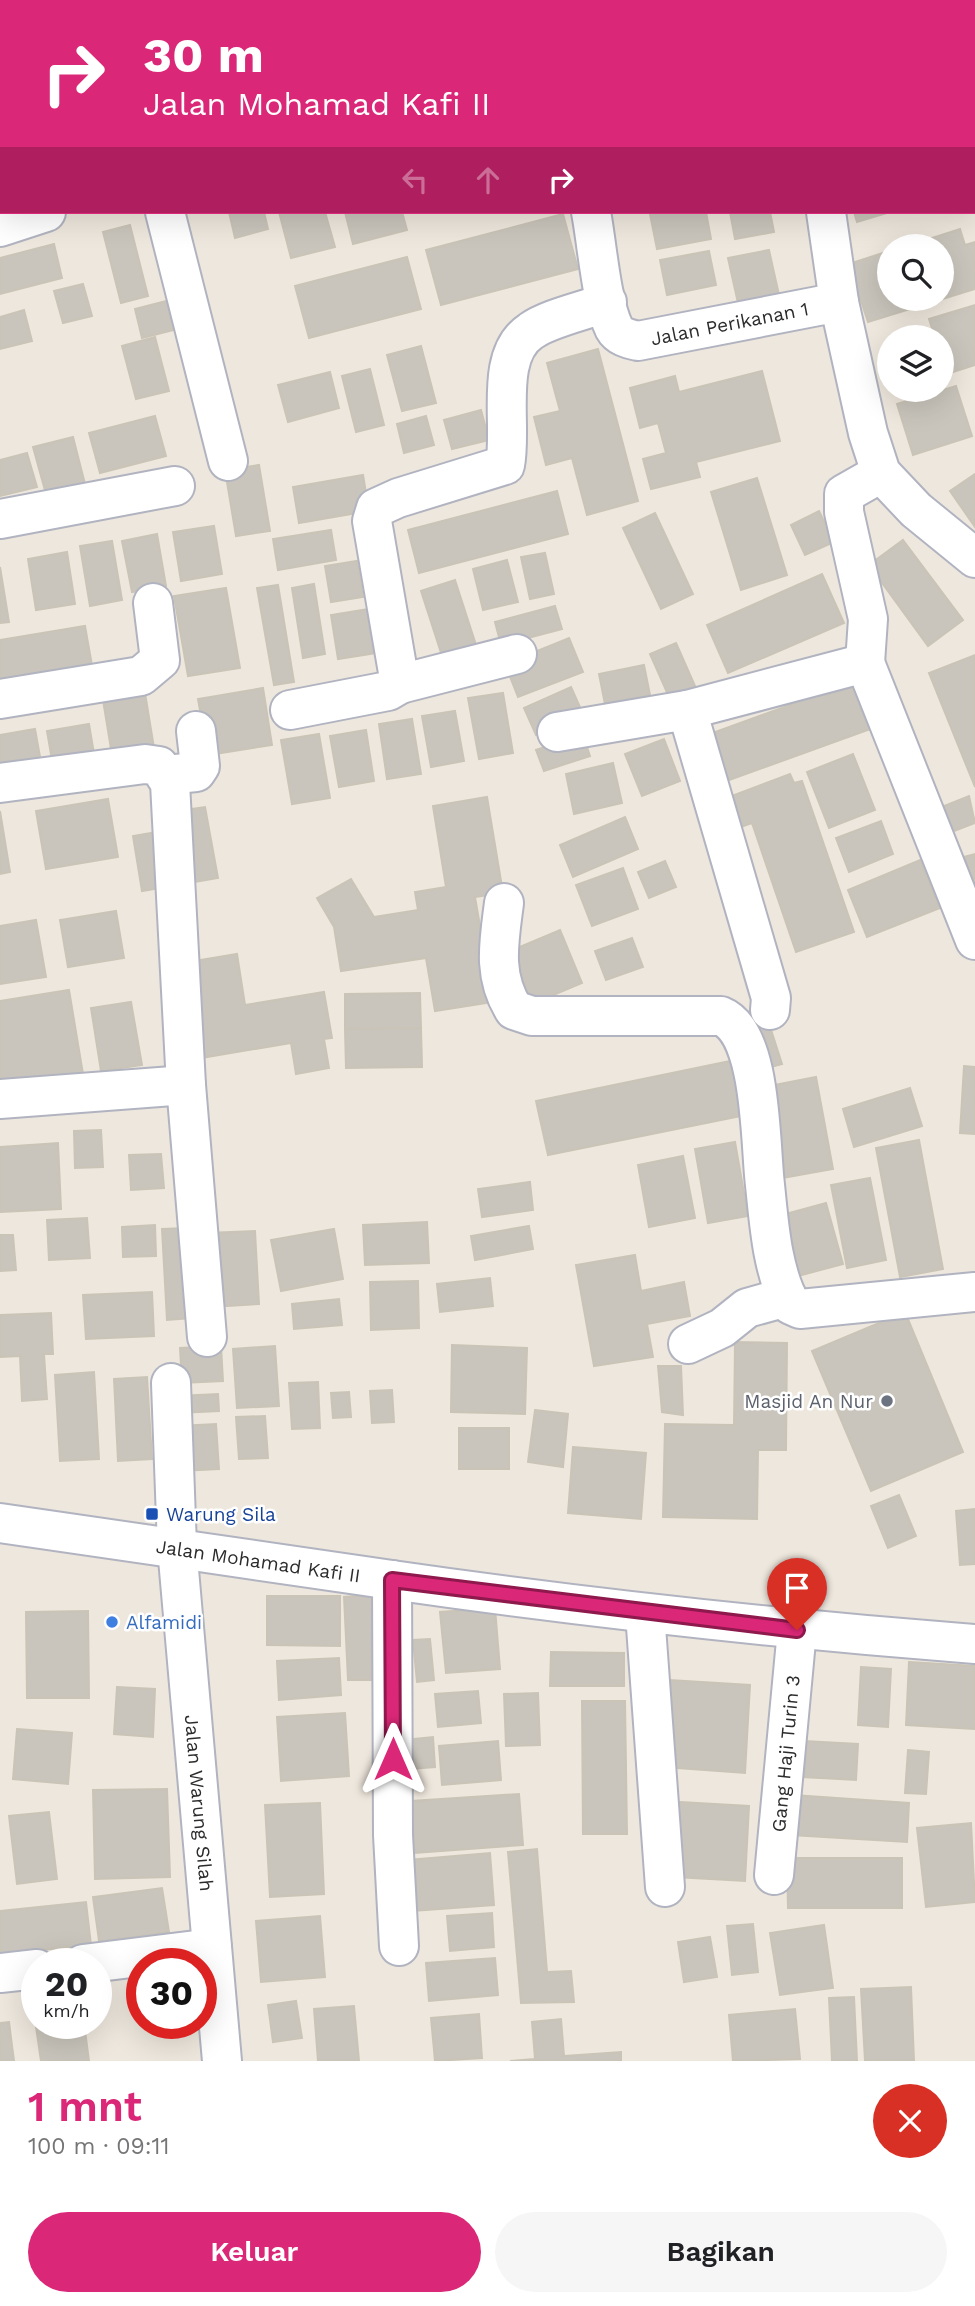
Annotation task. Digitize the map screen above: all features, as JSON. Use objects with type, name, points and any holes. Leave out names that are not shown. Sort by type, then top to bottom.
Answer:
[{"type":"street","points":[[166,214],[228,461]]},
{"type":"street","name":"Jalan Perikanan 1","points":[[592,214],[607,302],[615,330],[626,339],[638,341],[839,302]]},
{"type":"street","points":[[825,214],[839,302],[868,433],[881,474],[916,510],[975,558]]},
{"type":"street","points":[[400,684],[372,521],[376,508],[505,465],[509,365],[514,347],[532,330],[607,302]]},
{"type":"street","points":[[881,474],[844,494],[844,512],[868,619],[865,663],[975,940]]},
{"type":"street","points":[[0,519],[175,486]]},
{"type":"street","points":[[0,699],[141,676],[160,660],[153,603]]},
{"type":"street","points":[[290,710],[388,691],[400,684],[517,654]]},
{"type":"street","points":[[556,732],[687,710],[865,663]]},
{"type":"street","points":[[687,710],[771,998],[770,1010]]},
{"type":"street","points":[[166,775],[196,772],[200,766],[196,731]]},
{"type":"street","points":[[0,783],[145,764],[159,766],[166,775],[171,789],[186,1085],[207,1337]]},
{"type":"street","points":[[504,903],[497,955],[500,979],[514,1010],[531,1016],[721,1016],[734,1023],[754,1069],[765,1185],[779,1275],[791,1305],[800,1309],[975,1292]]},
{"type":"street","points":[[0,1099],[186,1085]]},
{"type":"street","points":[[688,1344],[722,1328],[747,1308],[786,1297]]},
{"type":"street","name":"Jalan Warung Silah","points":[[171,1383],[176,1518],[212,1948]]},
{"type":"street","name":"Jalan Mohamad Kafi II","points":[[0,1523],[176,1518],[392,1580],[797,1630],[975,1644]]},
{"type":"street","points":[[392,1580],[393,1835],[399,1946]]},
{"type":"street","points":[[645,1613],[665,1886]]},
{"type":"street","name":"Gang Haji Turin 3","points":[[774,1875],[797,1630]]},
{"type":"street","points":[[0,1973],[21,1971]]},
{"type":"street","name":"Jalan Warung Silah","points":[[217,2004],[222,2061]]},
{"type":"building","points":[[229,214],[264,214],[268,229],[235,238]]},
{"type":"building","points":[[280,214],[326,214],[335,247],[291,258]]},
{"type":"building","points":[[346,214],[403,214],[407,230],[353,244]]},
{"type":"building","points":[[563,214],[578,269],[441,305],[426,250]]},
{"type":"building","points":[[650,214],[706,214],[711,239],[657,249]]},
{"type":"building","points":[[730,214],[770,214],[774,232],[735,239]]},
{"type":"building","points":[[855,214],[883,214],[857,222]]},
{"type":"building","points":[[130,225],[148,296],[121,303],[103,232]]},
{"type":"building","points":[[960,229],[965,245],[975,242],[975,289],[954,295],[954,234],[944,234]]},
{"type":"building","points":[[54,244],[62,278],[0,294],[0,258]]},
{"type":"building","points":[[769,250],[781,304],[740,312],[728,258]]},
{"type":"building","points":[[709,251],[716,285],[667,295],[660,260]]},
{"type":"building","points":[[877,255],[877,311],[904,311],[868,322],[849,264]]},
{"type":"building","points":[[407,257],[421,309],[309,338],[295,286]]},
{"type":"building","points":[[83,284],[92,316],[63,323],[54,291]]},
{"type":"building","points":[[182,297],[189,326],[142,338],[135,309]]},
{"type":"building","points":[[975,305],[975,365],[954,372],[954,325],[931,325],[929,319]]},
{"type":"building","points":[[24,310],[32,341],[0,349],[0,317]]},
{"type":"building","points":[[155,337],[169,391],[136,399],[122,346]]},
{"type":"building","points":[[421,346],[436,403],[402,411],[387,355]]},
{"type":"building","points":[[598,349],[638,501],[587,515],[572,458],[546,465],[534,417],[560,411],[547,363]]},
{"type":"building","points":[[370,369],[384,425],[356,432],[342,376]]},
{"type":"building","points":[[762,371],[780,441],[696,462],[700,477],[651,489],[643,459],[666,453],[658,423],[640,428],[630,388],[675,376],[679,392]]},
{"type":"building","points":[[330,372],[339,408],[288,422],[278,385]]},
{"type":"building","points":[[954,387],[972,436],[913,455],[897,404],[954,402]]},
{"type":"building","points":[[481,410],[489,440],[452,449],[444,420]]},
{"type":"building","points":[[155,416],[166,456],[100,473],[89,433]]},
{"type":"building","points":[[426,416],[434,445],[404,453],[397,424]]},
{"type":"building","points":[[73,437],[85,484],[46,494],[33,447]]},
{"type":"building","points":[[27,453],[37,487],[0,496],[0,460]]},
{"type":"building","points":[[259,465],[270,531],[236,536],[225,470]]},
{"type":"building","points":[[975,474],[975,527],[950,491]]},
{"type":"building","points":[[363,475],[369,511],[299,523],[293,487]]},
{"type":"building","points":[[757,478],[787,575],[741,590],[711,492]]},
{"type":"building","points":[[557,491],[568,534],[419,573],[408,530]]},
{"type":"building","points":[[819,511],[834,542],[805,555],[791,525]]},
{"type":"building","points":[[655,513],[693,594],[661,609],[623,528]]},
{"type":"building","points":[[214,526],[222,574],[181,581],[173,532]]},
{"type":"building","points":[[331,530],[336,560],[278,570],[273,539]]},
{"type":"building","points":[[157,534],[166,586],[132,592],[122,541]]},
{"type":"building","points":[[903,540],[963,620],[928,646],[869,565]]},
{"type":"building","points":[[112,541],[122,600],[90,606],[80,546]]},
{"type":"building","points":[[67,552],[75,604],[36,610],[28,559]]},
{"type":"building","points":[[545,553],[554,594],[530,599],[521,557]]},
{"type":"building","points":[[507,560],[518,602],[483,610],[473,569]]},
{"type":"building","points":[[357,561],[363,597],[331,602],[325,566]]},
{"type":"building","points":[[0,567],[9,622],[0,623]]},
{"type":"building","points":[[822,574],[844,623],[728,673],[707,625]]},
{"type":"building","points":[[455,580],[478,651],[444,662],[421,591]]},
{"type":"building","points":[[314,584],[325,654],[303,658],[292,588]]},
{"type":"building","points":[[278,585],[294,682],[274,685],[257,588]]},
{"type":"building","points":[[226,588],[240,668],[188,676],[174,596]]},
{"type":"building","points":[[555,606],[562,629],[501,645],[495,622]]},
{"type":"building","points":[[369,609],[377,653],[338,659],[331,615]]},
{"type":"building","points":[[85,626],[94,677],[0,693],[0,640]]},
{"type":"building","points":[[569,638],[583,672],[518,697],[505,664]]},
{"type":"building","points":[[676,643],[695,686],[669,697],[650,654]]},
{"type":"building","points":[[975,655],[975,787],[929,673]]},
{"type":"building","points":[[644,665],[650,695],[605,704],[599,674]]},
{"type":"building","points":[[862,679],[879,726],[721,783],[704,736]]},
{"type":"building","points":[[571,687],[583,714],[536,735],[524,708]]},
{"type":"building","points":[[263,688],[272,745],[208,755],[198,699]]},
{"type":"building","points":[[145,693],[154,748],[112,755],[103,700]]},
{"type":"building","points":[[503,693],[513,753],[479,759],[468,698]]},
{"type":"building","points":[[455,711],[464,761],[431,767],[422,716]]},
{"type":"building","points":[[412,719],[421,774],[387,779],[379,724]]},
{"type":"building","points":[[89,724],[94,754],[52,760],[47,731]]},
{"type":"building","points":[[35,729],[42,768],[0,775],[0,735]]},
{"type":"building","points":[[366,730],[374,781],[339,787],[330,736]]},
{"type":"building","points":[[319,734],[330,798],[292,804],[281,740]]},
{"type":"building","points":[[583,735],[590,756],[544,771],[536,750]]},
{"type":"building","points":[[664,739],[680,781],[642,796],[625,754]]},
{"type":"building","points":[[853,754],[875,810],[829,828],[807,772]]},
{"type":"building","points":[[613,763],[622,803],[574,814],[566,774]]},
{"type":"building","points":[[790,774],[794,783],[802,781],[854,932],[796,952],[752,823],[732,830],[721,800]]},
{"type":"building","points":[[969,796],[975,823],[949,833],[939,808]]},
{"type":"building","points":[[487,797],[503,893],[475,897],[493,1002],[435,1011],[426,958],[341,971],[334,927],[317,898],[351,879],[374,917],[418,910],[415,892],[446,887],[433,806]]},
{"type":"building","points":[[108,799],[118,857],[46,869],[36,811]]},
{"type":"building","points":[[205,807],[218,878],[188,883],[176,811]]},
{"type":"building","points":[[0,811],[10,872],[0,874]]},
{"type":"building","points":[[625,817],[638,849],[573,877],[560,845]]},
{"type":"building","points":[[881,821],[893,854],[849,872],[836,838]]},
{"type":"building","points":[[163,831],[172,886],[142,891],[133,836]]},
{"type":"building","points":[[975,854],[975,914],[960,858]]},
{"type":"building","points":[[920,860],[940,908],[867,937],[848,890]]},
{"type":"building","points":[[665,861],[676,887],[649,898],[638,872]]},
{"type":"building","points":[[623,868],[638,909],[592,926],[576,885]]},
{"type":"building","points":[[116,911],[124,958],[68,967],[60,920]]},
{"type":"building","points":[[36,920],[46,977],[0,984],[0,926]]},
{"type":"building","points":[[560,930],[582,983],[532,1004],[510,951]]},
{"type":"building","points":[[632,938],[643,967],[606,980],[595,951]]},
{"type":"building","points":[[237,954],[245,1005],[324,992],[332,1038],[324,1039],[329,1068],[296,1074],[291,1043],[201,1058],[188,962]]},
{"type":"building","points":[[69,990],[83,1074],[0,1088],[0,1001]]},
{"type":"building","points":[[420,993],[421,1028],[345,1029],[345,994]]},
{"type":"building","points":[[131,1002],[142,1065],[101,1071],[91,1008]]},
{"type":"building","points":[[766,1014],[782,1064],[759,1070],[744,1021]]},
{"type":"building","points":[[421,1028],[422,1067],[346,1068],[345,1029]]},
{"type":"building","points":[[740,1059],[751,1114],[548,1155],[536,1101]]},
{"type":"building","points":[[964,1066],[975,1067],[975,1134],[960,1133]]},
{"type":"building","points":[[816,1077],[833,1169],[782,1178],[764,1087]]},
{"type":"building","points":[[910,1088],[922,1126],[854,1147],[843,1109]]},
{"type":"building","points":[[101,1130],[103,1167],[75,1168],[74,1131]]},
{"type":"building","points":[[919,1140],[943,1269],[900,1277],[876,1148]]},
{"type":"building","points":[[735,1142],[748,1216],[708,1223],[695,1149]]},
{"type":"building","points":[[58,1143],[61,1209],[0,1212],[0,1147]]},
{"type":"building","points":[[161,1154],[164,1188],[131,1190],[129,1155]]},
{"type":"building","points":[[683,1156],[695,1218],[649,1227],[638,1165]]},
{"type":"building","points":[[870,1178],[886,1260],[847,1268],[831,1185]]},
{"type":"building","points":[[530,1182],[533,1210],[482,1217],[478,1189]]},
{"type":"building","points":[[826,1203],[843,1264],[798,1276],[782,1215]]},
{"type":"building","points":[[87,1218],[90,1258],[49,1260],[47,1220]]},
{"type":"building","points":[[427,1222],[429,1263],[365,1265],[363,1225]]},
{"type":"building","points":[[155,1225],[156,1256],[123,1257],[122,1227]]},
{"type":"building","points":[[529,1226],[533,1249],[475,1260],[471,1236]]},
{"type":"building","points":[[187,1228],[192,1318],[167,1320],[162,1229]]},
{"type":"building","points":[[334,1229],[343,1279],[281,1291],[271,1240]]},
{"type":"building","points":[[255,1231],[259,1304],[211,1307],[207,1233]]},
{"type":"building","points":[[0,1235],[13,1235],[16,1270],[0,1271]]},
{"type":"building","points":[[635,1255],[641,1291],[684,1282],[690,1316],[647,1324],[653,1357],[594,1366],[576,1265]]},
{"type":"building","points":[[490,1278],[493,1306],[440,1312],[437,1284]]},
{"type":"building","points":[[418,1281],[419,1328],[371,1330],[370,1282]]},
{"type":"building","points":[[152,1292],[154,1336],[86,1339],[83,1295]]},
{"type":"building","points":[[339,1299],[342,1325],[294,1329],[292,1304]]},
{"type":"building","name":"Masjid An Nur","points":[[905,1312],[963,1452],[871,1491],[812,1351]]},
{"type":"building","points":[[51,1313],[53,1354],[44,1354],[47,1399],[22,1401],[20,1356],[0,1357],[0,1315]]},
{"type":"building","points":[[735,1342],[787,1343],[786,1450],[758,1450],[757,1519],[663,1517],[665,1424],[734,1425]]},
{"type":"building","points":[[452,1345],[527,1348],[525,1414],[451,1412]]},
{"type":"building","points":[[221,1346],[223,1381],[182,1383],[180,1348]]},
{"type":"building","points":[[275,1346],[279,1406],[237,1408],[233,1349]]},
{"type":"building","points":[[658,1366],[681,1366],[683,1415],[662,1412]]},
{"type":"building","points":[[94,1372],[99,1459],[60,1461],[55,1375]]},
{"type":"building","points":[[147,1377],[152,1459],[118,1461],[114,1379]]},
{"type":"building","points":[[318,1382],[320,1428],[292,1429],[289,1383]]},
{"type":"building","points":[[392,1390],[394,1422],[372,1423],[370,1391]]},
{"type":"building","points":[[349,1392],[351,1417],[333,1418],[331,1393]]},
{"type":"building","points":[[218,1394],[219,1411],[179,1413],[178,1396]]},
{"type":"building","points":[[535,1410],[568,1414],[563,1467],[528,1462]]},
{"type":"building","points":[[265,1416],[268,1458],[239,1459],[236,1417]]},
{"type":"building","points":[[216,1424],[219,1469],[180,1471],[178,1426]]},
{"type":"building","points":[[459,1428],[509,1428],[509,1469],[459,1469]]},
{"type":"building","points":[[573,1447],[646,1453],[641,1519],[568,1513]]},
{"type":"building","points":[[899,1495],[916,1536],[888,1548],[871,1506]]},
{"type":"building","points":[[975,1509],[975,1564],[960,1565],[956,1511]]},
{"type":"building","points":[[383,1594],[385,1680],[348,1680],[344,1597]]},
{"type":"building","points":[[267,1596],[340,1596],[340,1646],[267,1645]]},
{"type":"building","points":[[495,1608],[500,1669],[446,1673],[440,1612]]},
{"type":"building","points":[[88,1611],[89,1698],[27,1698],[26,1612]]},
{"type":"building","points":[[430,1639],[434,1680],[417,1682],[413,1640]]},
{"type":"building","points":[[551,1652],[624,1653],[624,1686],[550,1686]]},
{"type":"building","points":[[339,1658],[341,1695],[279,1700],[277,1661]]},
{"type":"building","points":[[909,1662],[975,1666],[975,1729],[906,1725]]},
{"type":"building","points":[[861,1667],[891,1669],[888,1727],[858,1725]]},
{"type":"building","points":[[669,1680],[750,1685],[745,1773],[664,1767]]},
{"type":"building","points":[[117,1687],[155,1689],[153,1737],[114,1734]]},
{"type":"building","points":[[478,1691],[481,1723],[438,1727],[435,1694]]},
{"type":"building","points":[[538,1693],[540,1745],[506,1746],[504,1694]]},
{"type":"building","points":[[582,1701],[625,1701],[627,1834],[583,1834]]},
{"type":"building","points":[[345,1713],[349,1776],[281,1781],[277,1717]]},
{"type":"building","points":[[17,1729],[72,1733],[68,1784],[13,1779]]},
{"type":"building","points":[[433,1737],[435,1767],[397,1770],[394,1741]]},
{"type":"building","points":[[498,1741],[501,1780],[442,1785],[439,1746]]},
{"type":"building","points":[[804,1741],[858,1744],[856,1780],[802,1777]]},
{"type":"building","points":[[908,1750],[929,1752],[926,1794],[905,1793]]},
{"type":"building","points":[[167,1789],[170,1877],[95,1879],[93,1790]]},
{"type":"building","points":[[519,1794],[523,1845],[415,1853],[411,1801]]},
{"type":"building","points":[[793,1795],[909,1803],[907,1842],[791,1835]]},
{"type":"building","points":[[680,1802],[749,1806],[745,1881],[675,1877]]},
{"type":"building","points":[[320,1803],[324,1894],[270,1897],[265,1805]]},
{"type":"building","points":[[49,1812],[57,1879],[17,1884],[9,1816]]},
{"type":"building","points":[[971,1823],[975,1902],[926,1907],[917,1828]]},
{"type":"building","points":[[537,1849],[547,1972],[571,1971],[574,2002],[521,2003],[508,1852]]},
{"type":"building","points":[[490,1853],[494,1905],[413,1911],[408,1860]]},
{"type":"building","points":[[787,1858],[902,1858],[902,1908],[788,1908]]},
{"type":"building","points":[[162,1888],[169,1932],[99,1941],[93,1897]]},
{"type":"building","points":[[86,1902],[91,1945],[21,1948],[21,1952],[0,1954],[0,1911]]},
{"type":"building","points":[[492,1913],[494,1947],[450,1951],[447,1916]]},
{"type":"building","points":[[320,1916],[325,1977],[261,1982],[256,1921]]},
{"type":"building","points":[[753,1924],[758,1972],[732,1975],[727,1926]]},
{"type":"building","points":[[824,1925],[833,1988],[780,1995],[770,1933]]},
{"type":"building","points":[[710,1937],[717,1977],[684,1982],[678,1942]]},
{"type":"building","points":[[495,1958],[498,1995],[429,2001],[426,1963]]},
{"type":"building","points":[[911,1987],[914,2061],[865,2061],[861,1989]]},
{"type":"building","points":[[854,1997],[857,2061],[832,2061],[829,1998]]},
{"type":"building","points":[[296,2001],[302,2038],[273,2042],[268,2005]]},
{"type":"building","points":[[354,2006],[359,2061],[318,2061],[314,2009]]},
{"type":"building","points":[[795,2009],[800,2059],[733,2061],[729,2015]]},
{"type":"building","points":[[479,2014],[482,2058],[435,2061],[431,2018]]},
{"type":"building","points":[[561,2019],[564,2056],[621,2052],[621,2061],[510,2061],[535,2059],[532,2022]]},
{"type":"building","points":[[9,2022],[14,2061],[0,2061],[0,2023]]},
{"type":"building","points":[[38,2039],[86,2039],[89,2061],[41,2061]]},
{"type":"place","name":"Masjid An Nur","points":[[887,1401]]},
{"type":"place","name":"Warung Sila","points":[[152,1514]]},
{"type":"place","name":"Alfamidi","points":[[112,1622]]},
{"type":"route","points":[[393,1759],[392,1580],[797,1630]]}]
